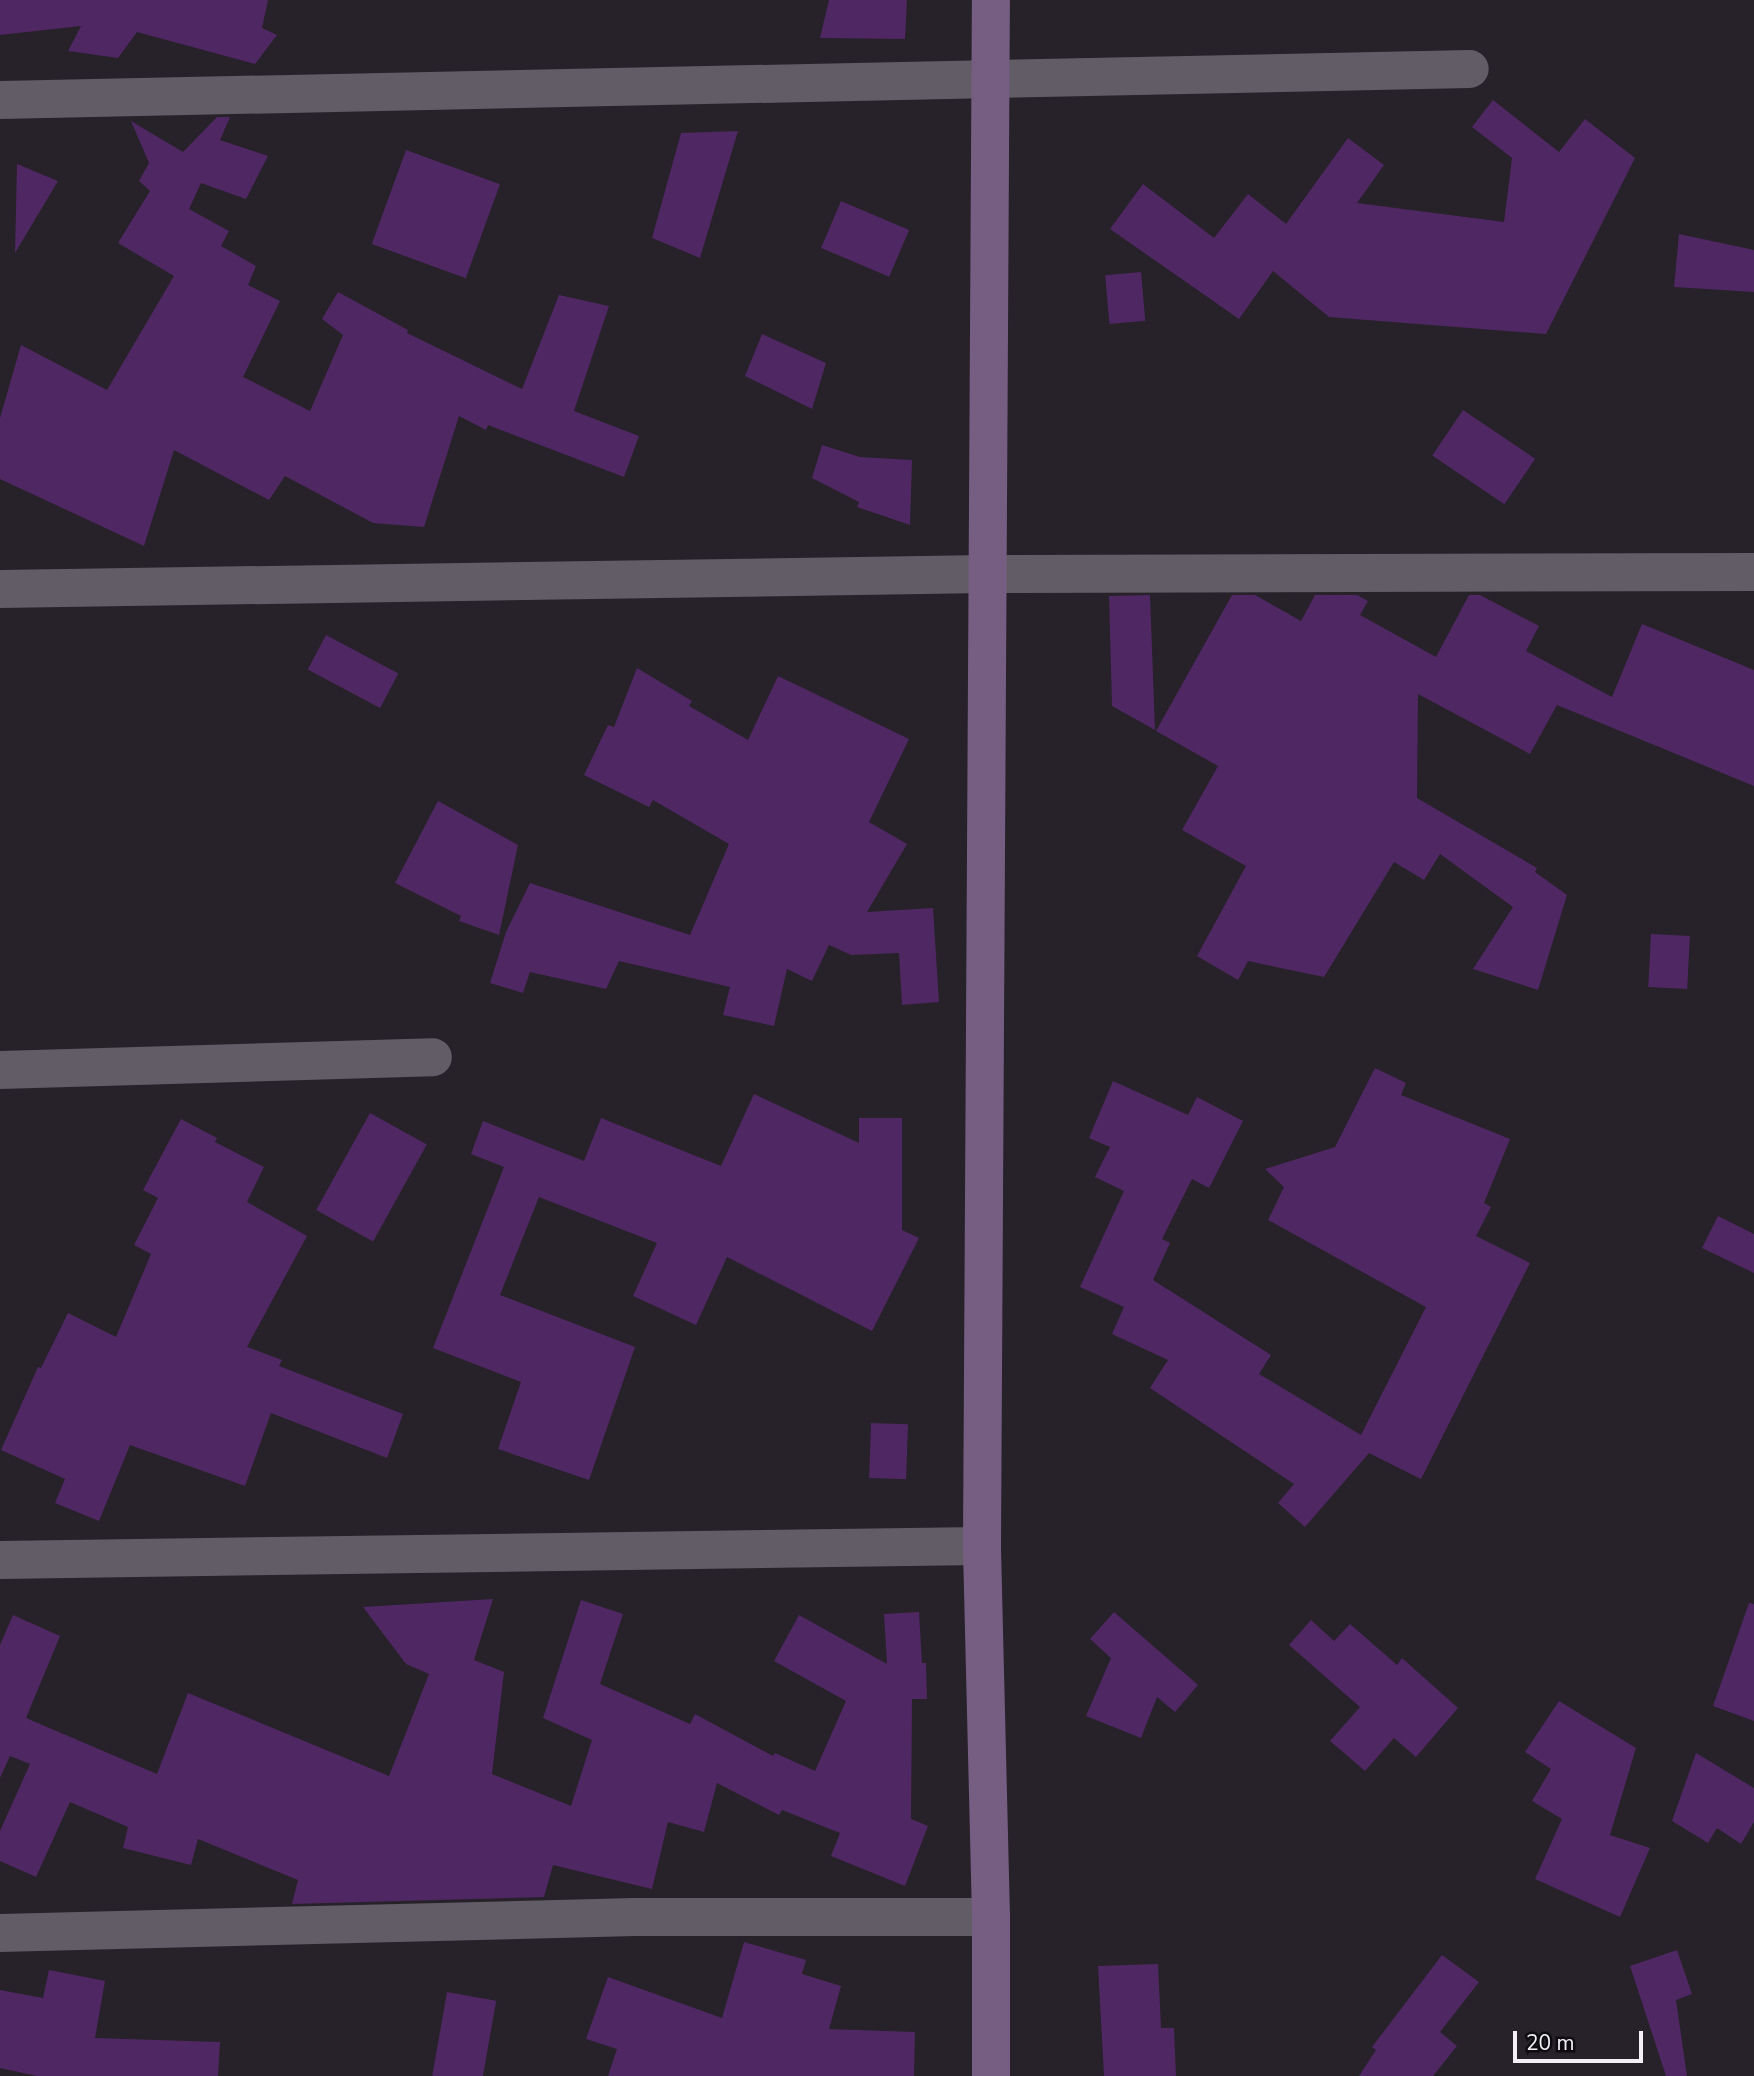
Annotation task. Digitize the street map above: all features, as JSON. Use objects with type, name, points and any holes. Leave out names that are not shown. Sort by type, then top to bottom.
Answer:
[{"type":"street","points":[[990,2076],[990,1917],[982,1546],[991,0]]},
{"type":"street","points":[[0,100],[1471,69]]},
{"type":"street","points":[[0,589],[986,574],[1754,572]]},
{"type":"street","points":[[0,1070],[433,1058]]},
{"type":"street","points":[[0,1560],[982,1546]]},
{"type":"street","points":[[0,1933],[635,1917],[990,1917]]},
{"type":"building","points":[[0,0],[268,0],[262,28],[277,35],[255,64],[137,32],[118,58],[68,51],[81,26],[0,35]]},
{"type":"building","points":[[829,0],[907,0],[905,39],[820,38]]},
{"type":"building","points":[[1493,100],[1559,152],[1585,119],[1635,158],[1546,334],[1329,317],[1273,271],[1239,319],[1110,229],[1143,184],[1214,238],[1248,194],[1286,224],[1348,138],[1384,165],[1357,203],[1504,222],[1512,158],[1472,127]]},
{"type":"building","points":[[217,117],[230,117],[220,140],[268,156],[246,199],[201,183],[189,209],[229,231],[221,246],[256,266],[248,285],[280,301],[243,377],[310,411],[343,335],[322,319],[338,292],[408,330],[407,333],[522,389],[559,295],[609,306],[574,411],[639,436],[624,477],[488,425],[486,430],[459,416],[424,527],[373,523],[285,476],[269,500],[174,450],[144,546],[0,479],[0,418],[21,345],[107,390],[174,276],[118,243],[150,191],[139,181],[149,163],[131,121],[183,152]]},
{"type":"building","points":[[738,131],[700,258],[652,238],[681,133]]},
{"type":"building","points":[[406,150],[500,184],[466,278],[372,244]]},
{"type":"building","points":[[17,164],[58,181],[15,253]]},
{"type":"building","points":[[841,201],[909,230],[889,277],[821,248]]},
{"type":"building","points":[[1679,234],[1754,250],[1754,292],[1674,287]]},
{"type":"building","points":[[1141,272],[1145,321],[1109,324],[1105,275]]},
{"type":"building","points":[[762,334],[826,363],[812,409],[745,376]]},
{"type":"building","points":[[1463,410],[1535,459],[1504,504],[1432,456]]},
{"type":"building","points":[[822,445],[860,457],[912,460],[910,525],[857,507],[859,502],[812,478]]},
{"type":"building","points":[[1150,595],[1155,730],[1112,706],[1109,596]]},
{"type":"building","points":[[1232,595],[1255,595],[1301,621],[1315,595],[1357,595],[1368,601],[1360,615],[1436,657],[1469,595],[1480,595],[1539,626],[1526,651],[1612,697],[1642,624],[1754,670],[1754,786],[1557,705],[1530,754],[1418,694],[1417,798],[1537,868],[1535,872],[1567,895],[1538,990],[1473,969],[1513,907],[1440,854],[1424,880],[1394,862],[1324,977],[1248,961],[1238,980],[1197,956],[1246,866],[1182,830],[1218,766],[1156,731]]},
{"type":"building","points":[[326,635],[398,673],[380,708],[308,669]]},
{"type":"building","points":[[637,668],[692,701],[689,706],[748,740],[778,676],[909,739],[869,822],[907,844],[867,912],[933,908],[939,1002],[902,1005],[899,953],[851,955],[829,945],[812,981],[787,969],[774,1026],[723,1015],[730,987],[619,961],[606,989],[530,972],[523,993],[490,983],[506,932],[530,883],[690,935],[729,844],[653,800],[649,807],[584,775],[608,725],[614,727]]},
{"type":"building","points":[[438,801],[518,845],[499,935],[459,921],[461,916],[395,883]]},
{"type":"building","points":[[1651,934],[1690,936],[1687,989],[1648,987]]},
{"type":"building","points":[[1375,1068],[1406,1083],[1401,1095],[1510,1139],[1484,1203],[1491,1207],[1476,1236],[1530,1263],[1421,1479],[1369,1453],[1305,1527],[1278,1503],[1294,1484],[1150,1388],[1168,1360],[1112,1334],[1124,1307],[1080,1287],[1124,1191],[1095,1177],[1110,1147],[1089,1138],[1113,1081],[1188,1115],[1197,1097],[1243,1121],[1209,1188],[1192,1179],[1162,1239],[1170,1243],[1153,1280],[1271,1355],[1259,1374],[1361,1435],[1426,1307],[1268,1220],[1284,1187],[1265,1169],[1335,1147]]},
{"type":"building","points":[[754,1094],[859,1143],[859,1118],[902,1118],[902,1230],[919,1238],[872,1331],[727,1257],[696,1325],[633,1296],[657,1243],[539,1197],[500,1295],[635,1347],[589,1480],[498,1449],[521,1382],[433,1348],[504,1167],[471,1154],[483,1121],[584,1161],[601,1118],[721,1166]]},
{"type":"building","points":[[370,1113],[427,1145],[373,1242],[316,1210]]},
{"type":"building","points":[[181,1119],[217,1138],[215,1142],[264,1167],[247,1202],[307,1236],[247,1347],[282,1360],[279,1366],[403,1414],[387,1458],[271,1413],[245,1486],[130,1445],[99,1521],[55,1503],[65,1479],[1,1450],[38,1367],[41,1368],[68,1313],[116,1337],[151,1254],[134,1245],[158,1198],[143,1190]]},
{"type":"building","points":[[1718,1216],[1754,1234],[1754,1273],[1702,1248]]},
{"type":"building","points":[[871,1423],[908,1424],[906,1479],[869,1478]]},
{"type":"building","points":[[493,1599],[474,1660],[504,1672],[492,1774],[571,1806],[592,1740],[543,1718],[581,1600],[623,1614],[600,1684],[690,1724],[695,1714],[773,1756],[775,1753],[815,1771],[846,1701],[774,1661],[799,1615],[887,1664],[884,1614],[919,1612],[922,1663],[926,1663],[927,1699],[912,1699],[911,1819],[928,1826],[905,1886],[831,1856],[840,1833],[782,1810],[779,1815],[717,1783],[704,1832],[668,1822],[652,1889],[553,1865],[544,1897],[292,1904],[298,1880],[198,1839],[191,1865],[123,1848],[128,1827],[70,1802],[36,1877],[0,1861],[0,1831],[30,1764],[10,1756],[0,1778],[0,1645],[13,1615],[60,1636],[26,1718],[157,1774],[188,1693],[389,1776],[429,1674],[406,1664],[363,1607]]},
{"type":"building","points":[[1749,1603],[1754,1604],[1754,1721],[1713,1706]]},
{"type":"building","points":[[1114,1612],[1198,1685],[1175,1712],[1157,1697],[1141,1738],[1086,1716],[1111,1658],[1090,1639]]},
{"type":"building","points":[[1311,1620],[1334,1641],[1350,1624],[1397,1665],[1402,1658],[1458,1708],[1416,1757],[1394,1738],[1365,1771],[1330,1741],[1360,1707],[1289,1645]]},
{"type":"building","points":[[1559,1701],[1636,1748],[1610,1835],[1650,1848],[1620,1917],[1535,1879],[1562,1819],[1532,1801],[1551,1769],[1525,1752]]},
{"type":"building","points":[[1696,1753],[1754,1788],[1754,1822],[1741,1844],[1717,1828],[1708,1843],[1672,1821]]},
{"type":"building","points":[[744,1942],[806,1960],[802,1974],[841,1986],[829,2029],[915,2032],[914,2076],[608,2076],[617,2049],[586,2039],[608,1977],[722,2018]]},
{"type":"building","points":[[1677,1950],[1692,1994],[1676,2000],[1687,2076],[1666,2076],[1630,1966]]},
{"type":"building","points":[[1442,1955],[1479,1982],[1440,2032],[1457,2046],[1433,2076],[1359,2076],[1376,2050],[1372,2047]]},
{"type":"building","points":[[1158,1964],[1161,2028],[1174,2028],[1176,2076],[1104,2076],[1098,1966]]},
{"type":"building","points":[[49,1970],[105,1981],[95,2038],[220,2042],[218,2076],[37,2076],[0,2068],[0,1990],[43,1998]]},
{"type":"building","points":[[447,1992],[496,2001],[483,2076],[432,2076]]}]
